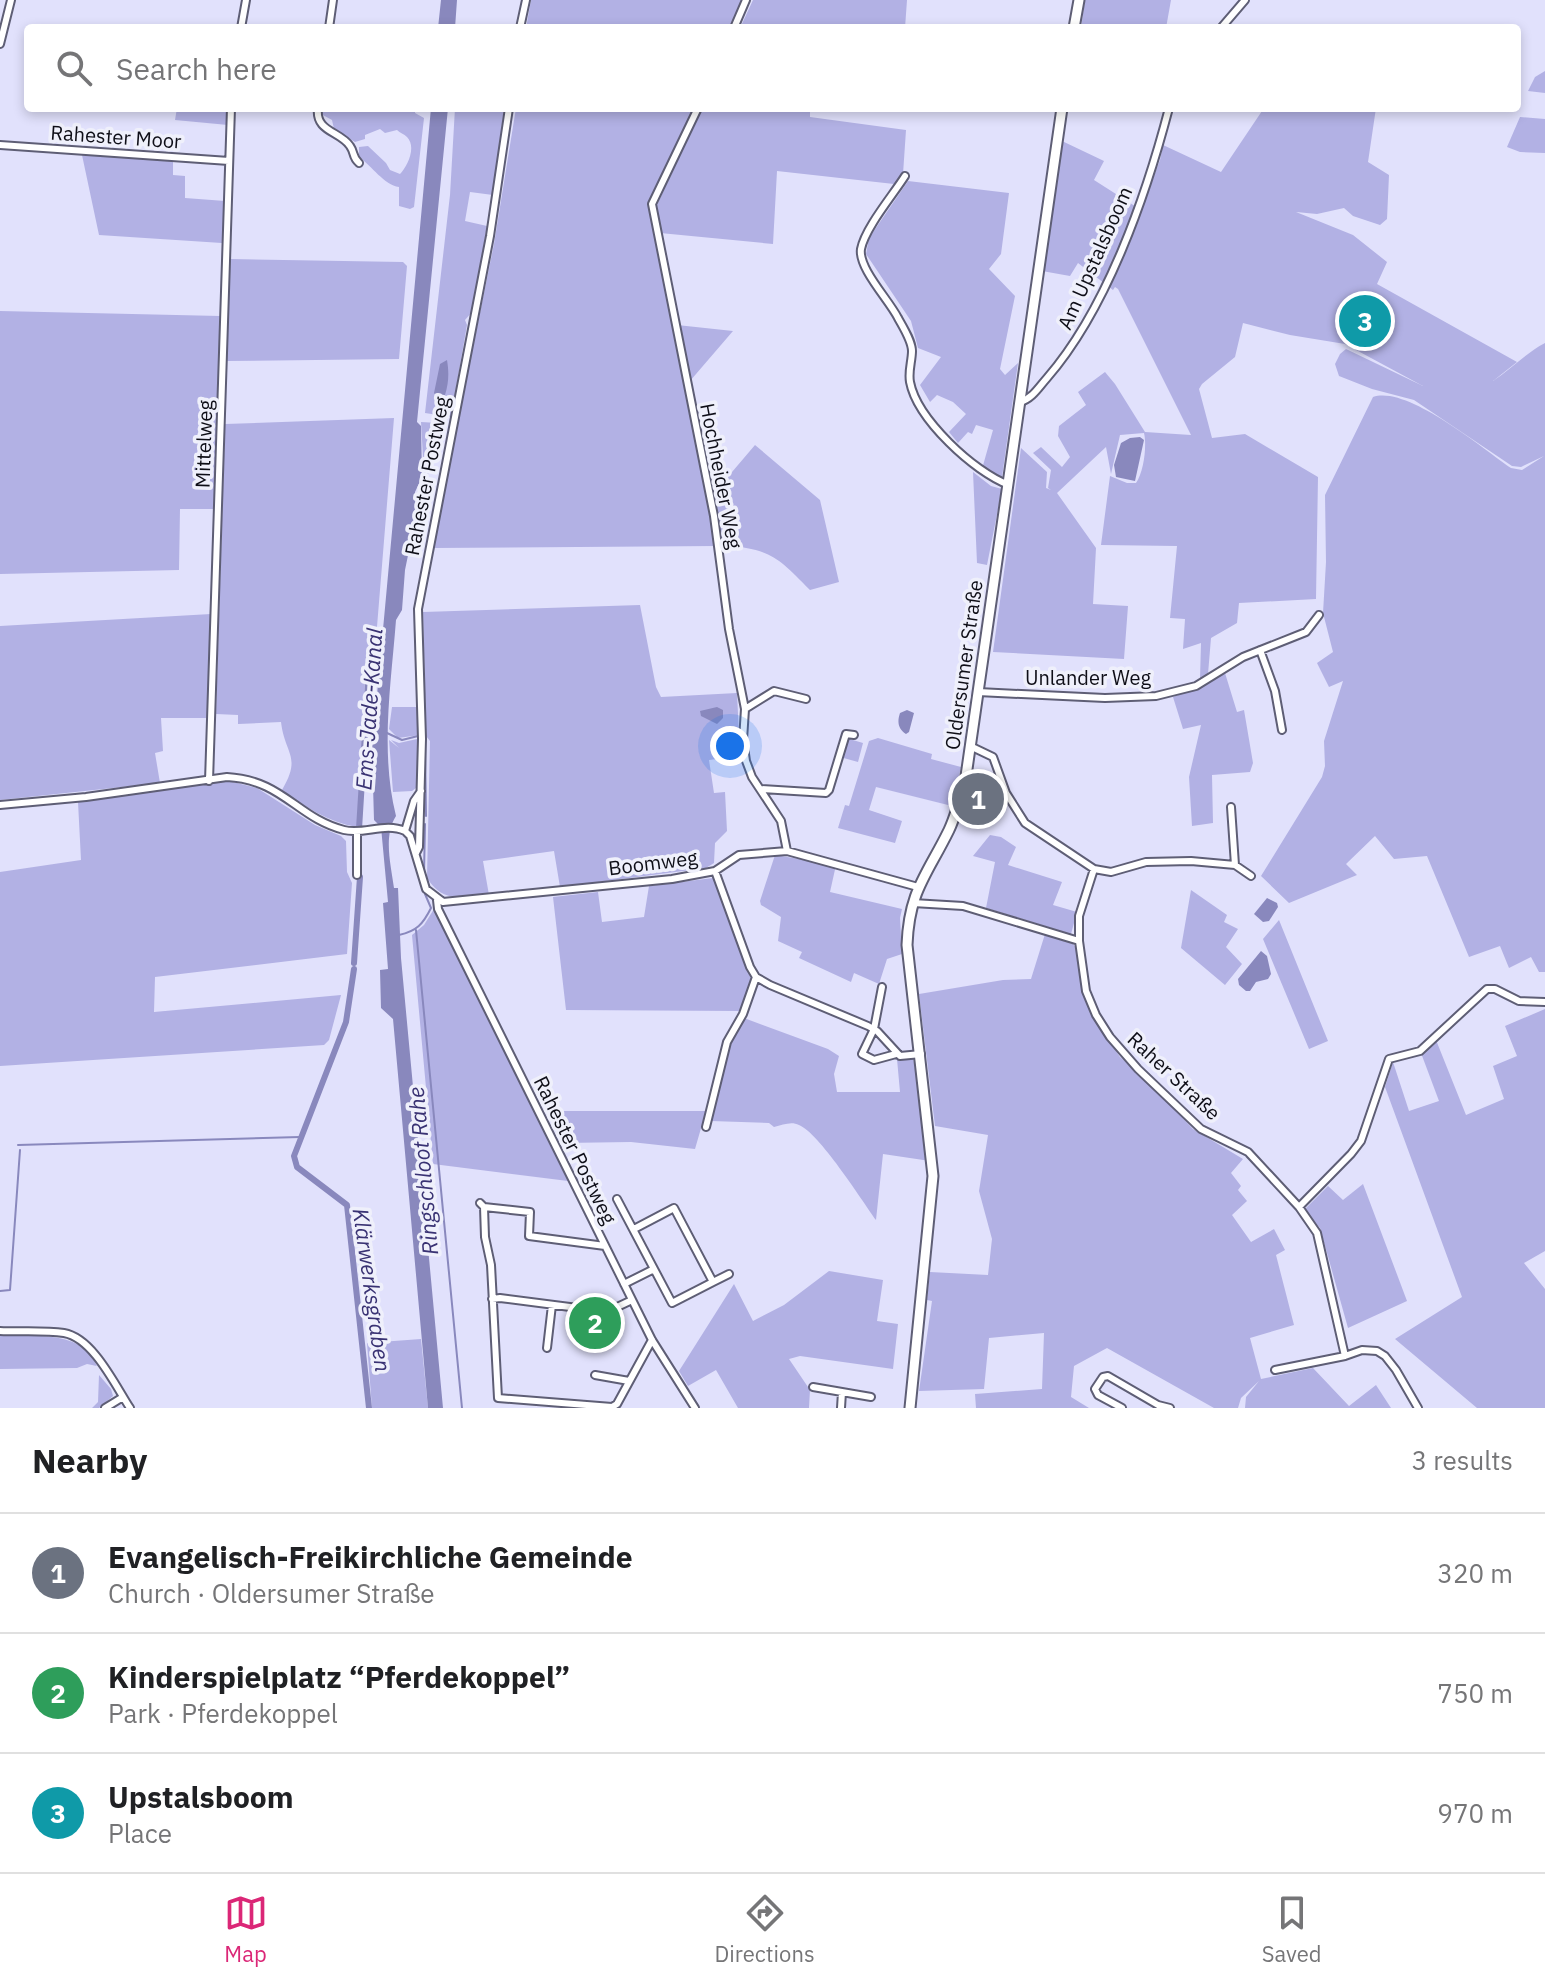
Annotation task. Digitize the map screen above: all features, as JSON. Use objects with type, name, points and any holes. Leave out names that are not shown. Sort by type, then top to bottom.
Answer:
[{"type":"main road","points":[[1075,24],[1079,0]]},
{"type":"main road","name":"Oldersumer Straße","points":[[910,1408],[933,1176],[907,945],[908,921],[918,887],[959,805],[1009,485],[1061,112]]},
{"type":"street","points":[[0,44],[11,0]]},
{"type":"street","points":[[242,24],[246,0]]},
{"type":"street","points":[[330,24],[333,0]]},
{"type":"street","points":[[521,24],[526,0]]},
{"type":"street","points":[[736,24],[746,0]]},
{"type":"street","points":[[1224,24],[1245,0]]},
{"type":"street","name":"Mittelweg","points":[[209,781],[231,112]]},
{"type":"street","points":[[319,112],[321,123],[350,145],[353,157],[359,163]]},
{"type":"street","name":"Rahester Postweg","points":[[416,853],[419,847],[421,791],[418,609],[490,236],[508,112]]},
{"type":"street","name":"Hochheider Weg","points":[[696,112],[652,204],[714,516],[729,629],[745,709],[743,740],[746,761],[752,777],[781,821],[787,851]]},
{"type":"street","name":"Am Upstalsboom","points":[[1020,402],[1032,396],[1068,354],[1090,317],[1124,242],[1168,112]]},
{"type":"street","name":"Rahester Moor","points":[[0,145],[229,161]]},
{"type":"street","points":[[905,176],[871,228],[861,250],[863,265],[896,313],[911,346],[910,381],[923,410],[948,441],[976,467],[1009,485]]},
{"type":"street","name":"Unlander Weg","points":[[978,692],[1105,698],[1156,696],[1196,686],[1243,657],[1306,632],[1319,615]]},
{"type":"street","points":[[1260,650],[1275,691],[1282,730]]},
{"type":"street","points":[[745,709],[774,691],[806,699]]},
{"type":"street","points":[[761,789],[826,793],[850,734],[836,730]]},
{"type":"street","points":[[970,746],[993,757],[1006,793],[1025,823],[1094,869],[1111,872],[1146,862],[1191,861],[1235,865],[1251,876]]},
{"type":"street","points":[[0,805],[86,797],[227,777],[247,778],[264,784],[330,826],[357,832],[393,828],[405,831],[410,836],[426,889],[437,900]]},
{"type":"street","points":[[405,831],[414,801],[421,791]]},
{"type":"street","points":[[1231,807],[1235,865]]},
{"type":"street","points":[[357,832],[357,875]]},
{"type":"street","name":"Boomweg","points":[[437,900],[462,902],[672,879],[715,871],[739,855],[787,851],[918,887]]},
{"type":"street","name":"Raher Straße","points":[[1094,869],[1079,916],[1079,941],[1086,991],[1096,1015],[1110,1037],[1138,1069],[1201,1129],[1248,1152],[1299,1207],[1317,1233],[1345,1356]]},
{"type":"street","points":[[715,871],[756,977],[874,1029],[896,1054]]},
{"type":"street","name":"Rahester Postweg","points":[[437,900],[438,909],[652,1340],[695,1408]]},
{"type":"street","points":[[912,903],[963,906],[1079,941]]},
{"type":"street","points":[[706,1127],[727,1042],[743,1014],[756,977]]},
{"type":"street","points":[[882,987],[874,1029],[862,1054],[874,1060],[896,1054],[921,1054]]},
{"type":"street","points":[[1299,1207],[1361,1141],[1389,1059],[1420,1051],[1487,989],[1495,989],[1519,1001],[1545,1002]]},
{"type":"street","points":[[617,1199],[672,1303],[729,1274]]},
{"type":"street","points":[[605,1246],[529,1236],[530,1212],[482,1205],[498,1398],[612,1407],[617,1404],[652,1340]]},
{"type":"street","points":[[634,1229],[674,1208],[713,1282]]},
{"type":"street","points":[[624,1284],[654,1269]]},
{"type":"street","points":[[492,1299],[601,1311],[632,1300]]},
{"type":"street","points":[[547,1348],[552,1305]]},
{"type":"street","points":[[0,1331],[67,1334],[79,1339],[92,1349],[130,1408]]},
{"type":"street","points":[[1275,1370],[1362,1350],[1377,1351],[1385,1356],[1418,1408]]},
{"type":"street","points":[[595,1375],[629,1381]]},
{"type":"street","points":[[1122,1408],[1098,1395],[1095,1389],[1103,1377],[1108,1376],[1158,1407],[1170,1408]]},
{"type":"street","points":[[813,1387],[871,1397]]},
{"type":"street","points":[[841,1408],[842,1392]]},
{"type":"street","points":[[105,1408],[123,1397]]},
{"type":"shaded area","points":[[441,0],[457,0],[455,24],[438,24]]},
{"type":"shaded area","points":[[531,0],[743,0],[732,24],[527,24]]},
{"type":"shaded area","points":[[753,0],[907,0],[905,24],[742,24]]},
{"type":"shaded area","points":[[1085,0],[1171,0],[1167,24],[1082,24]]},
{"type":"shaded area","points":[[1545,71],[1545,93],[1528,91],[1535,77]]},
{"type":"shaded area","points":[[176,112],[229,112],[228,125],[175,120]]},
{"type":"shaded area","points":[[415,112],[424,118],[414,207],[399,206],[399,187],[383,179],[359,157],[359,147],[368,146],[390,170],[400,174],[411,151],[407,137],[397,130],[385,133],[380,129],[355,142],[334,129],[332,120],[321,114]]},
{"type":"shaded area","points":[[431,112],[448,112],[417,422],[421,426],[422,477],[415,492],[416,516],[405,570],[402,610],[396,620],[388,743],[396,816],[390,832],[389,851],[394,888],[398,888],[401,958],[443,1408],[428,1408],[393,1019],[381,1008],[380,970],[388,969],[383,903],[388,902],[381,827],[374,820],[372,749]]},
{"type":"shaded area","points":[[455,112],[503,112],[493,195],[470,192],[465,221],[487,226],[472,312],[465,320],[467,325],[451,417],[425,413],[450,195]]},
{"type":"shaded area","points":[[515,112],[692,112],[649,204],[713,517],[716,546],[432,548],[494,244]]},
{"type":"shaded area","points":[[700,112],[810,112],[810,117],[906,130],[903,174],[894,184],[777,171],[773,244],[660,233],[657,205]]},
{"type":"shaded area","points":[[1261,112],[1375,112],[1368,162],[1389,175],[1387,219],[1380,225],[1353,216],[1344,208],[1317,214],[1296,212],[1353,235],[1387,262],[1377,284],[1517,362],[1493,381],[1545,343],[1545,972],[1539,972],[1531,957],[1509,968],[1500,946],[1469,957],[1427,856],[1394,859],[1375,836],[1346,864],[1357,875],[1289,903],[1261,876],[1322,777],[1324,741],[1343,681],[1329,687],[1317,663],[1333,652],[1323,613],[1325,495],[1373,397],[1405,400],[1442,419],[1414,400],[1339,376],[1335,364],[1346,349],[1423,386],[1345,344],[1243,323],[1235,357],[1199,389],[1212,438],[1245,434],[1318,477],[1316,599],[1239,603],[1237,623],[1211,638],[1208,674],[1200,679],[1201,643],[1183,649],[1185,619],[1170,618],[1177,546],[1101,545],[1110,476],[1136,483],[1144,458],[1144,433],[1120,435],[1111,474],[1106,447],[1057,493],[1096,548],[1093,604],[1128,606],[1124,659],[993,652],[1021,448],[1047,472],[1046,488],[1051,490],[1048,488],[1051,470],[1033,453],[1041,447],[1062,467],[1070,457],[1058,436],[1059,426],[1086,405],[1078,392],[1105,372],[1145,432],[1191,435],[1118,289],[1115,287],[1113,290],[1078,263],[1070,276],[1042,271],[1062,141],[1104,161],[1094,180],[1141,210],[1163,145],[1221,172]],"holes":[[[1452,425],[1512,466],[1521,467],[1544,456],[1522,470],[1511,468]]]},
{"type":"shaded area","points":[[1520,117],[1545,119],[1545,153],[1520,152],[1507,147]]},
{"type":"shaded area","points":[[82,155],[173,161],[173,175],[185,176],[185,198],[225,201],[222,243],[99,235]]},
{"type":"shaded area","points":[[908,181],[1009,193],[1001,254],[989,269],[1015,296],[1000,369],[1005,375],[1018,363],[1002,477],[982,469],[993,430],[976,425],[972,434],[968,432],[958,443],[949,432],[966,414],[953,402],[937,395],[930,402],[920,385],[941,357],[918,348],[911,321],[866,254],[869,238]]},
{"type":"shaded area","points":[[230,259],[403,262],[407,266],[399,359],[226,361]]},
{"type":"shaded area","points":[[0,311],[220,316],[214,509],[180,509],[179,570],[0,574]]},
{"type":"shaded area","points":[[677,325],[733,331],[690,381]]},
{"type":"shaded area","points":[[447,360],[445,395],[437,397],[434,393],[440,364]]},
{"type":"shaded area","points":[[394,418],[376,639],[372,642],[365,680],[357,827],[317,813],[282,790],[292,762],[281,722],[238,724],[238,715],[216,714],[225,424]]},
{"type":"shaded area","points":[[421,422],[438,423],[420,517],[417,515],[418,492],[424,475]]},
{"type":"shaded area","points":[[1140,437],[1144,440],[1135,481],[1116,477],[1114,465],[1121,443]]},
{"type":"shaded area","points":[[755,445],[820,500],[839,582],[810,590],[772,556],[722,545],[715,492]]},
{"type":"shaded area","points":[[973,472],[991,486],[1002,489],[987,565],[977,563]]},
{"type":"shaded area","points":[[640,605],[656,687],[661,697],[737,693],[740,756],[709,760],[714,793],[725,792],[727,831],[715,843],[714,863],[706,868],[560,887],[554,851],[483,861],[489,895],[454,897],[440,892],[427,878],[430,741],[426,736],[423,612]]},
{"type":"shaded area","points":[[211,614],[208,718],[161,718],[163,751],[155,753],[160,783],[0,800],[0,626]]},
{"type":"shaded area","points":[[1225,673],[1237,712],[1244,710],[1253,763],[1250,772],[1212,775],[1213,823],[1192,826],[1189,777],[1201,725],[1183,729],[1173,697]]},
{"type":"shaded area","points":[[392,707],[419,707],[420,735],[398,738],[389,729]]},
{"type":"shaded area","points":[[717,707],[723,710],[723,718],[717,724],[701,716],[700,711]]},
{"type":"shaded area","points":[[907,710],[914,713],[906,734],[900,728],[899,719],[900,713]]},
{"type":"shaded area","points":[[846,738],[863,743],[858,762],[840,757]]},
{"type":"shaded area","points":[[878,738],[932,754],[931,759],[961,767],[952,806],[876,787],[869,810],[902,821],[895,843],[838,828],[845,805],[849,806],[869,741]]},
{"type":"shaded area","points":[[417,739],[419,773],[416,788],[393,792],[389,740],[399,748],[391,740],[399,743]]},
{"type":"shaded area","points":[[229,781],[257,788],[346,841],[347,872],[352,883],[347,954],[155,977],[154,1012],[341,995],[329,1040],[324,1045],[0,1066],[0,872],[81,860],[78,802]]},
{"type":"shaded area","points":[[990,835],[1001,837],[1016,847],[1008,865],[1062,882],[1053,905],[1077,912],[1071,934],[986,908],[995,862],[973,856]]},
{"type":"shaded area","points":[[775,855],[836,865],[830,892],[902,909],[902,954],[887,959],[879,984],[854,973],[851,982],[799,958],[802,952],[778,941],[781,917],[761,905],[760,901]]},
{"type":"shaded area","points":[[713,878],[753,984],[740,1011],[566,1010],[553,897],[598,892],[602,922],[644,917],[649,886]]},
{"type":"shaded area","points":[[1191,890],[1227,915],[1224,922],[1238,929],[1226,947],[1242,964],[1225,985],[1181,948]]},
{"type":"shaded area","points":[[1267,898],[1277,903],[1278,907],[1269,921],[1263,922],[1254,914]]},
{"type":"shaded area","points":[[434,909],[568,1181],[433,1164],[412,935],[424,925]]},
{"type":"shaded area","points":[[1279,920],[1328,1041],[1309,1049],[1263,939]]},
{"type":"shaded area","points":[[1045,934],[1073,944],[1077,949],[1089,1010],[1120,1057],[1151,1084],[1193,1129],[1243,1159],[1231,1173],[1247,1201],[1232,1215],[1251,1242],[1274,1229],[1285,1250],[1276,1255],[1294,1325],[1250,1338],[1261,1379],[1313,1368],[1349,1406],[1376,1385],[1391,1408],[1245,1408],[1246,1397],[1259,1381],[1241,1398],[1238,1408],[1214,1408],[1107,1348],[1074,1366],[1071,1397],[1089,1408],[976,1408],[975,1394],[1042,1389],[1044,1333],[989,1338],[984,1389],[919,1391],[932,1301],[927,1300],[930,1272],[988,1275],[992,1239],[979,1191],[988,1135],[935,1126],[919,994],[1003,980],[1031,979]]},
{"type":"shaded area","points":[[1261,951],[1267,956],[1271,974],[1268,979],[1256,982],[1250,991],[1246,991],[1239,985],[1238,979]]},
{"type":"shaded area","points":[[1545,1009],[1545,1251],[1524,1263],[1545,1289],[1545,1408],[1477,1408],[1395,1339],[1462,1297],[1385,1087],[1393,1062],[1409,1111],[1439,1101],[1421,1053],[1436,1040],[1466,1115],[1504,1099],[1493,1066],[1517,1056],[1505,1026]]},
{"type":"shaded area","points":[[744,1018],[828,1049],[839,1056],[834,1074],[837,1092],[900,1092],[897,1059],[913,1057],[930,1161],[883,1154],[876,1220],[828,1153],[799,1125],[790,1123],[774,1127],[769,1123],[711,1121],[732,1036]]},
{"type":"shaded area","points":[[547,1111],[706,1111],[695,1149],[631,1142],[563,1143]]},
{"type":"shaded area","points":[[1363,1184],[1407,1301],[1348,1328],[1320,1228],[1304,1210],[1328,1186],[1343,1200]]},
{"type":"shaded area","points":[[829,1271],[883,1280],[877,1321],[898,1324],[893,1369],[800,1356],[789,1359],[810,1390],[809,1408],[738,1408],[716,1370],[688,1386],[679,1371],[734,1284],[753,1321],[784,1305]]},
{"type":"shaded area","points":[[586,1311],[602,1313],[614,1338],[582,1334]]},
{"type":"shaded area","points":[[0,1335],[68,1340],[90,1354],[97,1366],[0,1369]]},
{"type":"shaded area","points":[[421,1339],[428,1408],[372,1408],[367,1343]]},
{"type":"shaded area","points":[[99,1375],[113,1396],[99,1408],[92,1408],[98,1402]]},
{"type":"waterway","name":"Klärwerksgraben","points":[[359,829],[368,683],[375,641]]},
{"type":"waterway","name":"Ems-Jade-Kanal","points":[[387,733],[402,740],[418,736]]},
{"type":"waterway","points":[[425,743],[426,816]]},
{"type":"waterway","points":[[424,874],[425,824]]},
{"type":"waterway","name":"Klärwerksgraben","points":[[354,963],[360,877]]},
{"type":"waterway","points":[[399,935],[415,929],[425,918],[431,908],[425,894]]},
{"type":"waterway","name":"Ringschloot Rahe","points":[[416,930],[462,1408]]},
{"type":"waterway","name":"Klärwerksgraben","points":[[354,969],[346,1022],[294,1156],[297,1167],[347,1205],[369,1408]]},
{"type":"waterway","points":[[18,1145],[300,1137]]},
{"type":"waterway","points":[[0,1291],[10,1290],[20,1150]]},
{"type":"place","name":"Upstalsboom","points":[[1365,321]]},
{"type":"place","name":"Evangelisch-Freikirchliche Gemeinde","points":[[978,799]]},
{"type":"place","name":"Kinderspielplatz “Pferdekoppel”","points":[[595,1323]]}]
